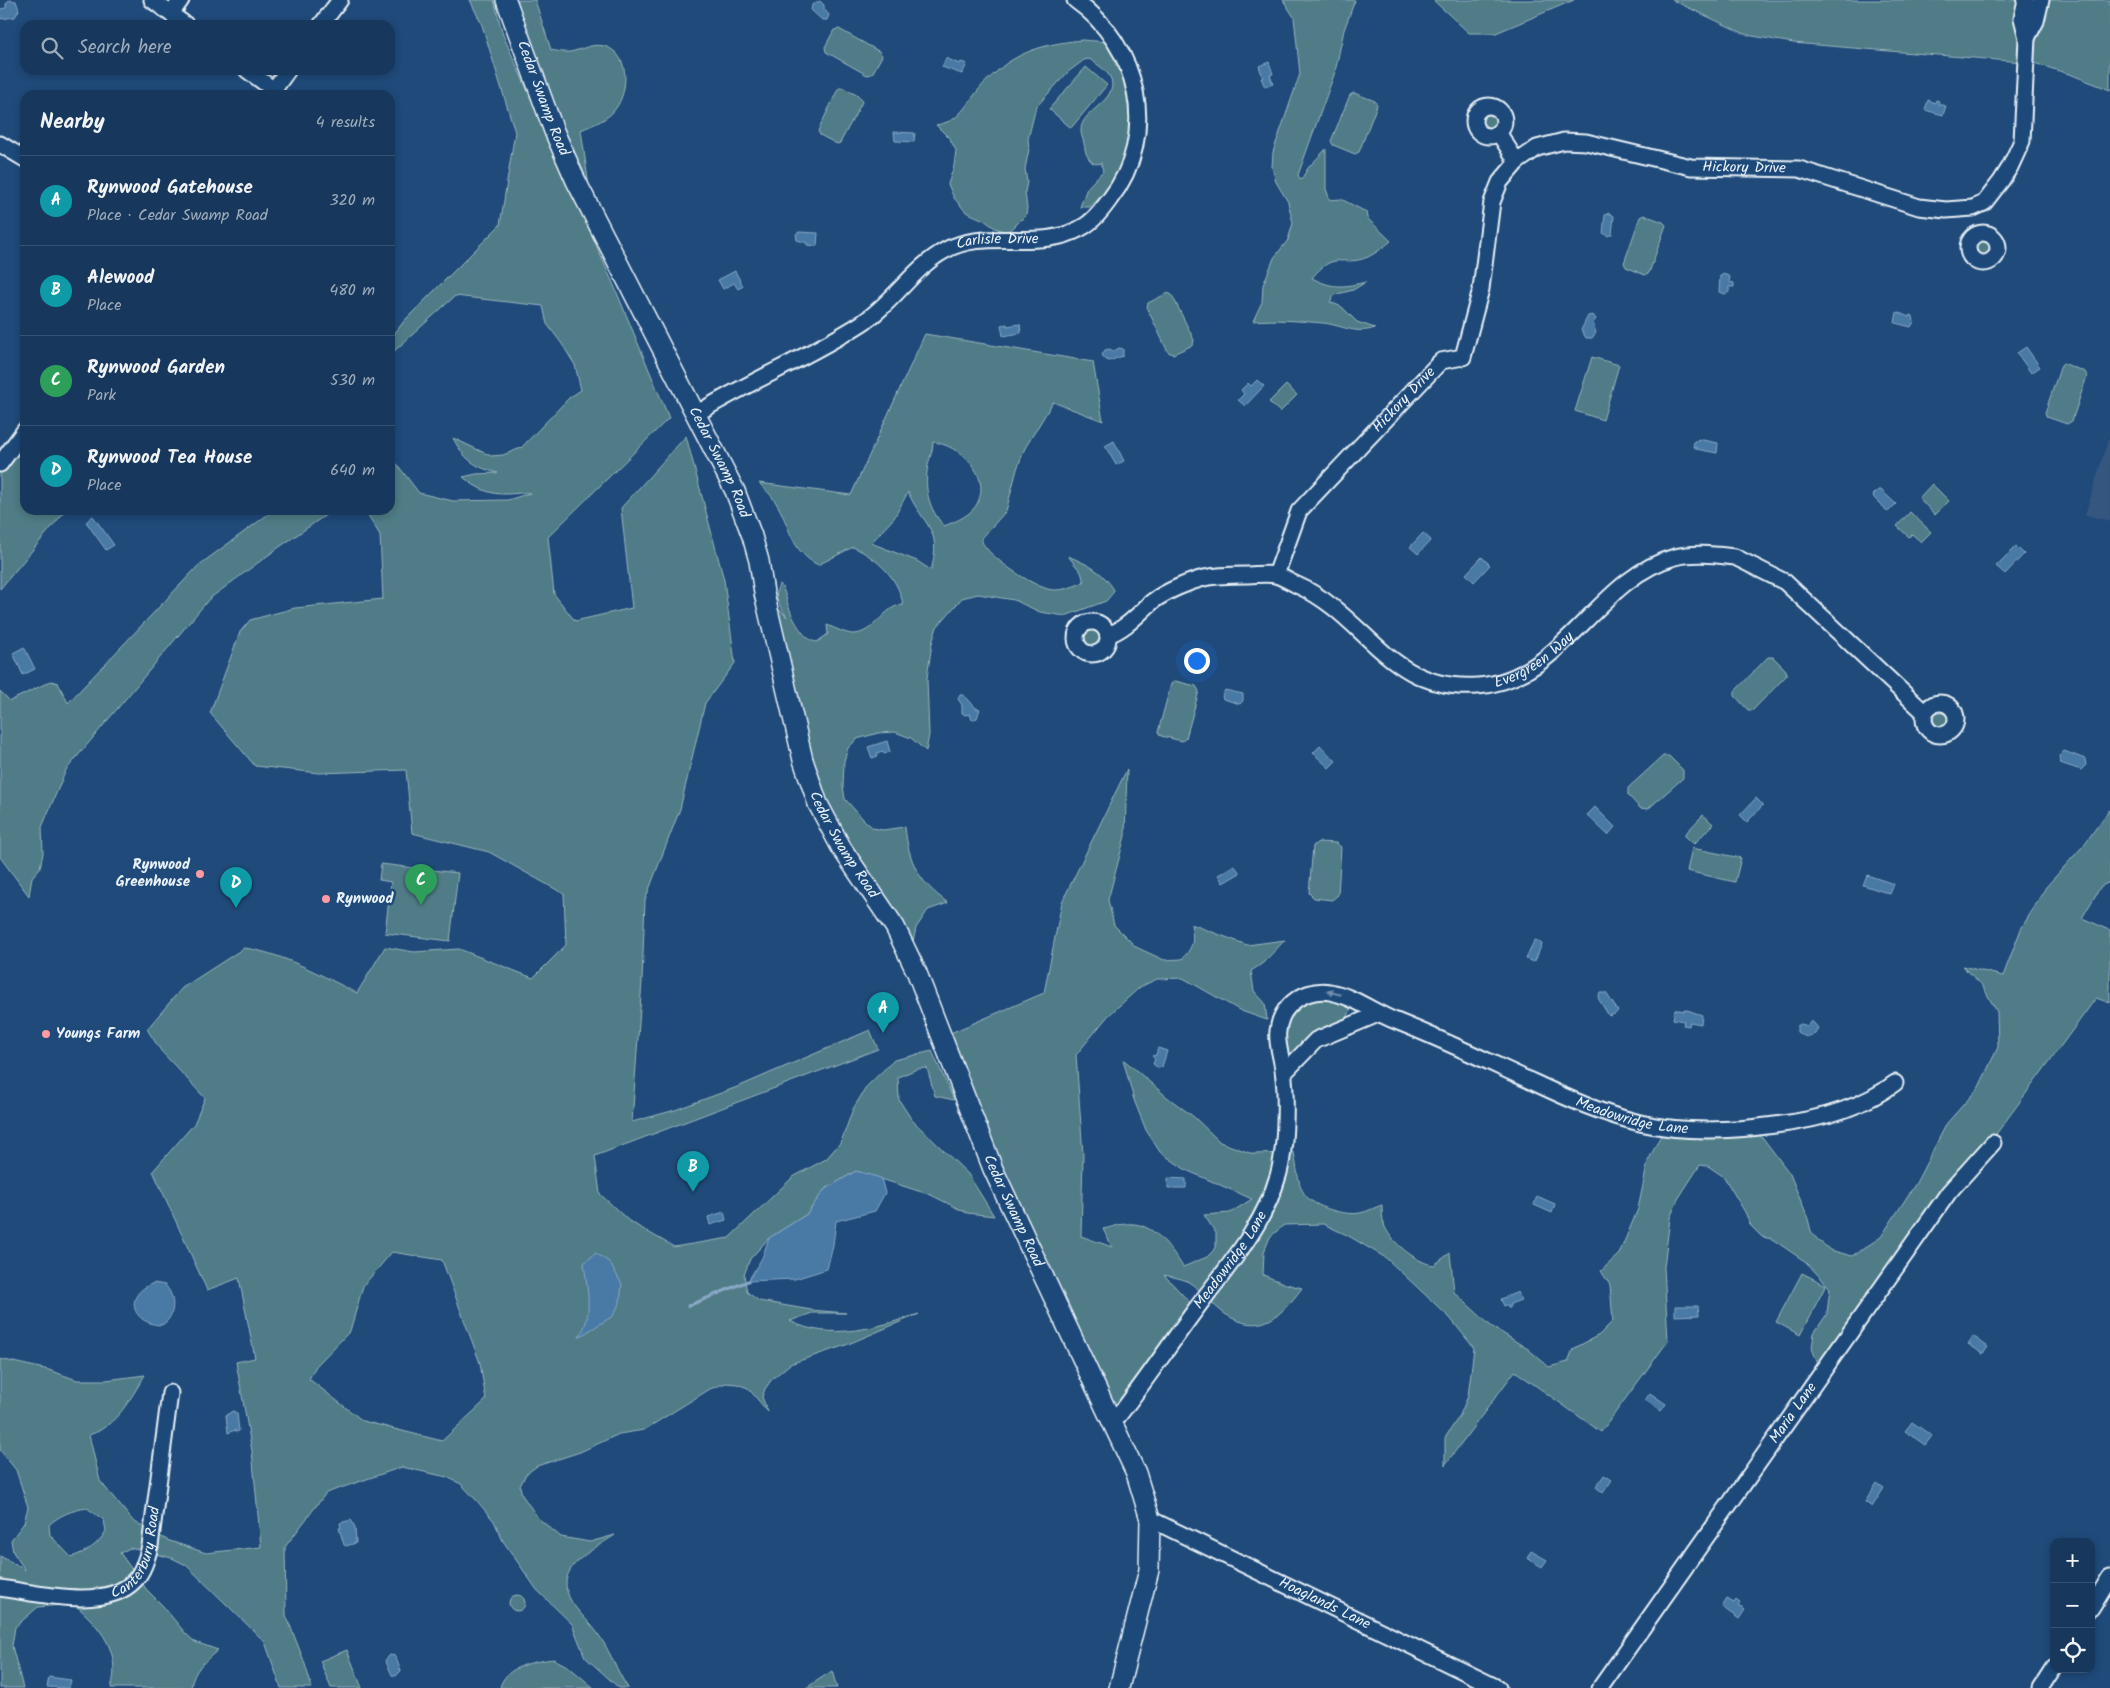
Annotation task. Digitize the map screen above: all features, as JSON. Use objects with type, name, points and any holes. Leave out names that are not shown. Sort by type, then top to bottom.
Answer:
[{"type":"main road","name":"Cedar Swamp Road","points":[[506,0],[554,131],[576,181],[735,491],[752,536],[803,760],[818,804],[842,849],[894,927],[917,973],[993,1169],[1136,1474],[1150,1519],[1149,1570],[1119,1688]]},
{"type":"street","points":[[152,0],[179,20]]},
{"type":"street","points":[[171,14],[181,0]]},
{"type":"street","points":[[325,20],[340,0]]},
{"type":"street","name":"Carlisle Drive","points":[[696,414],[728,394],[864,322],[892,300],[926,263],[945,250],[961,244],[978,241],[1059,237],[1081,229],[1102,209],[1118,190],[1126,172],[1135,144],[1139,109],[1129,69],[1118,46],[1107,28],[1088,9],[1075,0]]},
{"type":"street","points":[[1979,233],[1973,208],[1984,203],[2001,181],[2022,141],[2027,38],[2022,18],[2026,0]]},
{"type":"street","points":[[2027,38],[2036,21],[2041,0]]},
{"type":"street","points":[[253,75],[270,90]]},
{"type":"street","points":[[273,90],[284,75]]},
{"type":"street","points":[[1498,132],[1517,162]]},
{"type":"street","name":"Hickory Drive","points":[[1276,575],[1299,511],[1442,361],[1463,357],[1481,289],[1492,202],[1500,182],[1517,162],[1537,148],[1564,141],[1586,142],[1691,167],[1799,169],[1919,207],[1946,210],[1973,208]]},
{"type":"street","points":[[0,144],[20,156]]},
{"type":"street","points":[[0,464],[20,437]]},
{"type":"street","name":"Evergreen Way","points":[[1108,635],[1121,629],[1158,598],[1192,582],[1227,575],[1276,575],[1303,587],[1329,603],[1393,661],[1407,671],[1435,682],[1478,686],[1517,678],[1537,667],[1627,580],[1648,567],[1682,556],[1702,554],[1735,556],[1785,582],[1925,713]]},
{"type":"street","name":"Meadowridge Lane","points":[[1113,1423],[1234,1258],[1268,1207],[1284,1149],[1284,1072],[1278,1031],[1281,1018],[1289,1006],[1299,998],[1319,991],[1332,992],[1347,997],[1378,1014],[1429,1034],[1598,1111],[1641,1123],[1675,1128],[1751,1129],[1796,1123],[1831,1114],[1869,1100],[1895,1083]]},
{"type":"street","points":[[1284,1072],[1316,1040],[1378,1014]]},
{"type":"street","name":"Maria Lane","points":[[1600,1688],[1948,1192],[1993,1143]]},
{"type":"street","name":"Canterbury Road","points":[[0,1588],[57,1596],[100,1598],[118,1592],[136,1580],[146,1561],[150,1546],[170,1393]]},
{"type":"street","name":"Hoaglands Lane","points":[[1150,1519],[1498,1688]]},
{"type":"street","points":[[2095,1601],[2110,1577]]},
{"type":"street","points":[[2041,1688],[2051,1673]]},
{"type":"shaded area","points":[[9,0],[16,1],[19,10],[15,17],[0,19],[0,9],[6,8]]},
{"type":"shaded area","points":[[820,1],[829,15],[827,20],[822,20],[811,10],[812,5]]},
{"type":"shaded area","points":[[946,58],[959,64],[961,62],[967,64],[962,74],[942,67]]},
{"type":"shaded area","points":[[1269,62],[1273,74],[1270,75],[1273,84],[1265,87],[1259,66]]},
{"type":"shaded area","points":[[1928,100],[1935,103],[1936,100],[1939,101],[1938,104],[1946,106],[1943,115],[1925,110]]},
{"type":"shaded area","points":[[894,132],[915,133],[914,142],[895,141]]},
{"type":"shaded area","points":[[1609,213],[1614,216],[1612,234],[1608,236],[1603,233],[1605,215]]},
{"type":"shaded area","points":[[799,232],[818,233],[817,246],[807,245],[807,243],[797,240],[796,234]]},
{"type":"shaded area","points":[[735,271],[743,286],[738,289],[734,283],[723,289],[718,280]]},
{"type":"shaded area","points":[[1724,274],[1730,277],[1729,282],[1734,283],[1734,287],[1729,287],[1729,292],[1725,294],[1719,292],[1720,276]]},
{"type":"shaded area","points":[[1897,312],[1909,317],[1910,315],[1913,316],[1914,322],[1911,327],[1895,323]]},
{"type":"shaded area","points":[[1593,315],[1596,319],[1593,323],[1596,333],[1592,338],[1586,338],[1581,330],[1588,316]]},
{"type":"shaded area","points":[[1007,324],[1007,326],[1020,324],[1021,333],[1003,336],[1001,325]]},
{"type":"shaded area","points":[[2026,347],[2040,367],[2031,373],[2017,353]]},
{"type":"shaded area","points":[[1119,348],[1123,349],[1123,356],[1109,361],[1102,355],[1105,350],[1114,351]]},
{"type":"shaded area","points":[[1257,380],[1264,386],[1245,406],[1238,400],[1244,394],[1241,390],[1248,383],[1251,386]]},
{"type":"shaded area","points":[[2110,433],[2110,521],[2085,515]]},
{"type":"shaded area","points":[[1698,439],[1718,443],[1717,453],[1693,447],[1694,441]]},
{"type":"shaded area","points":[[1114,441],[1124,461],[1116,465],[1105,446]]},
{"type":"shaded area","points":[[1878,490],[1881,490],[1896,504],[1888,512],[1874,498],[1873,495]]},
{"type":"shaded area","points":[[93,516],[114,545],[106,550],[86,522]]},
{"type":"shaded area","points":[[1423,533],[1431,540],[1418,554],[1410,547]]},
{"type":"shaded area","points":[[2016,546],[2024,554],[2005,574],[1996,566]]},
{"type":"shaded area","points":[[1482,557],[1490,565],[1474,582],[1466,574]]},
{"type":"shaded area","points":[[24,647],[35,669],[23,675],[13,653]]},
{"type":"shaded area","points":[[1225,690],[1243,694],[1243,701],[1240,704],[1223,699],[1222,696]]},
{"type":"shaded area","points":[[960,695],[964,695],[976,708],[980,709],[977,718],[972,720],[970,714],[965,715],[962,713],[962,705],[958,699]]},
{"type":"shaded area","points":[[887,741],[890,752],[884,754],[883,751],[877,753],[878,756],[872,758],[868,747]]},
{"type":"shaded area","points":[[1320,746],[1336,761],[1329,768],[1313,753]]},
{"type":"shaded area","points":[[2064,751],[2085,759],[2086,765],[2081,770],[2060,763],[2059,756]]},
{"type":"shaded area","points":[[1756,798],[1763,805],[1747,822],[1740,815]]},
{"type":"shaded area","points":[[1595,807],[1615,827],[1608,835],[1587,815]]},
{"type":"shaded area","points":[[1234,865],[1240,873],[1223,883],[1218,875]]},
{"type":"shaded area","points":[[1867,875],[1894,884],[1890,894],[1863,885]]},
{"type":"shaded area","points":[[1536,940],[1542,944],[1533,962],[1526,959]]},
{"type":"shaded area","points":[[1600,993],[1606,993],[1618,1011],[1615,1014],[1609,1016],[1598,998]]},
{"type":"shaded area","points":[[1675,1009],[1684,1011],[1684,1009],[1702,1015],[1701,1024],[1690,1022],[1689,1026],[1683,1025],[1684,1021],[1673,1019]]},
{"type":"shaded area","points":[[1810,1022],[1813,1022],[1818,1028],[1815,1034],[1806,1037],[1797,1032],[1797,1026],[1801,1024],[1808,1026]]},
{"type":"shaded area","points":[[1158,1048],[1167,1051],[1162,1067],[1158,1068],[1153,1064],[1155,1059],[1152,1056],[1156,1055]]},
{"type":"shaded area","points":[[856,1171],[881,1178],[885,1193],[875,1211],[836,1221],[827,1269],[795,1279],[748,1281],[762,1258],[769,1238],[807,1214],[824,1190]]},
{"type":"shaded area","points":[[1168,1178],[1186,1179],[1186,1188],[1168,1188]]},
{"type":"shaded area","points":[[1537,1196],[1555,1204],[1552,1213],[1534,1205]]},
{"type":"shaded area","points":[[724,1212],[726,1220],[710,1225],[708,1217]]},
{"type":"shaded area","points":[[596,1253],[609,1262],[622,1284],[620,1302],[613,1316],[579,1337],[584,1329],[588,1311],[588,1292],[584,1263]]},
{"type":"shaded area","points":[[154,1283],[165,1285],[173,1300],[170,1317],[162,1325],[152,1324],[144,1320],[138,1315],[135,1308],[134,1302],[137,1295],[144,1288]]},
{"type":"shaded area","points":[[1518,1292],[1521,1300],[1510,1304],[1510,1308],[1507,1305],[1504,1306],[1501,1299]]},
{"type":"shaded area","points":[[1675,1306],[1698,1306],[1699,1315],[1675,1316]]},
{"type":"shaded area","points":[[1973,1336],[1988,1347],[1983,1354],[1968,1344]]},
{"type":"shaded area","points":[[1650,1393],[1666,1404],[1661,1411],[1645,1400]]},
{"type":"shaded area","points":[[233,1411],[237,1413],[239,1431],[236,1432],[235,1430],[228,1433],[226,1415]]},
{"type":"shaded area","points":[[1912,1422],[1932,1436],[1925,1445],[1905,1431]]},
{"type":"shaded area","points":[[1604,1475],[1612,1480],[1603,1493],[1596,1487]]},
{"type":"shaded area","points":[[1877,1483],[1884,1488],[1872,1507],[1865,1502]]},
{"type":"shaded area","points":[[351,1520],[355,1527],[356,1543],[346,1546],[344,1545],[339,1528],[341,1528],[340,1523]]},
{"type":"shaded area","points":[[1531,1551],[1547,1560],[1542,1567],[1527,1558]]},
{"type":"shaded area","points":[[1727,1599],[1734,1603],[1736,1600],[1740,1603],[1738,1606],[1745,1610],[1739,1619],[1722,1607]]},
{"type":"shaded area","points":[[390,1655],[395,1656],[401,1671],[396,1676],[392,1675],[385,1660]]},
{"type":"shaded area","points":[[49,1677],[71,1680],[69,1688],[47,1687]]},
{"type":"green space","points":[[470,0],[494,0],[503,35],[615,288],[669,418],[548,537],[554,594],[575,621],[632,608],[621,508],[686,436],[724,580],[735,663],[705,703],[680,809],[645,900],[642,981],[632,1122],[675,1110],[740,1086],[870,1030],[878,1049],[595,1156],[600,1194],[629,1221],[674,1247],[729,1238],[793,1177],[826,1159],[841,1142],[853,1109],[867,1086],[894,1060],[932,1051],[954,1100],[935,1096],[927,1068],[917,1069],[898,1077],[899,1100],[912,1120],[968,1174],[994,1216],[967,1213],[931,1195],[856,1171],[824,1190],[807,1214],[769,1238],[750,1259],[744,1275],[747,1292],[759,1301],[811,1310],[846,1313],[812,1313],[790,1321],[821,1331],[854,1330],[887,1324],[919,1314],[846,1345],[790,1364],[772,1379],[765,1389],[762,1397],[768,1412],[748,1388],[726,1383],[710,1389],[644,1430],[619,1434],[580,1452],[537,1466],[526,1474],[520,1486],[522,1495],[538,1518],[561,1537],[590,1542],[615,1535],[574,1564],[568,1573],[566,1584],[568,1595],[576,1608],[601,1638],[628,1688],[619,1688],[585,1657],[572,1624],[537,1590],[503,1541],[494,1521],[461,1484],[447,1477],[402,1467],[326,1493],[285,1547],[286,1615],[304,1661],[312,1688],[281,1688],[265,1642],[186,1565],[172,1558],[130,1548],[120,1553],[147,1590],[195,1642],[218,1650],[197,1671],[191,1688],[111,1688],[114,1663],[111,1651],[100,1631],[84,1612],[74,1604],[38,1607],[15,1627],[12,1646],[23,1688],[0,1688],[0,1556],[25,1570],[13,1552],[11,1540],[24,1523],[28,1507],[16,1470],[0,1450],[0,1359],[49,1370],[77,1380],[106,1380],[145,1375],[122,1411],[99,1431],[89,1435],[100,1481],[133,1521],[167,1540],[206,1553],[261,1547],[252,1451],[236,1362],[255,1358],[239,1278],[207,1290],[153,1171],[194,1124],[205,1098],[161,1051],[147,1029],[182,988],[244,948],[288,960],[357,993],[385,947],[414,952],[459,949],[533,978],[566,945],[564,894],[489,852],[412,833],[406,770],[319,773],[255,766],[210,713],[240,632],[250,620],[295,608],[383,599],[380,535],[368,515],[395,515],[395,462],[419,493],[453,501],[508,500],[530,493],[495,493],[484,490],[468,481],[463,477],[476,474],[498,473],[476,465],[466,457],[453,438],[491,456],[503,455],[521,448],[569,398],[581,390],[575,365],[547,324],[543,306],[455,296],[395,350],[395,333],[404,321],[500,225],[515,132],[482,25]],"holes":[[[392,1252],[442,1260],[480,1363],[486,1400],[442,1441],[363,1421],[309,1379],[316,1366],[350,1331],[363,1286]],[[87,1508],[104,1520],[106,1531],[99,1540],[82,1553],[71,1557],[50,1535],[49,1525],[57,1518],[77,1510]]]},
{"type":"green space","points":[[506,0],[535,0],[551,50],[568,52],[600,45],[613,50],[623,64],[625,82],[616,108],[605,119],[581,130],[593,215]]},
{"type":"green space","points":[[1283,0],[1355,0],[1344,30],[1335,72],[1298,175],[1301,180],[1308,168],[1326,149],[1326,189],[1330,200],[1341,199],[1366,212],[1367,218],[1391,241],[1368,257],[1327,264],[1312,278],[1326,284],[1339,286],[1366,282],[1353,290],[1334,295],[1330,302],[1342,307],[1357,322],[1375,328],[1368,330],[1355,330],[1323,323],[1279,320],[1253,321],[1262,302],[1263,285],[1274,258],[1288,240],[1293,223],[1288,202],[1276,182],[1272,167],[1273,152],[1300,74],[1294,17]]},
{"type":"green space","points":[[1433,0],[1574,0],[1496,33],[1469,33]]},
{"type":"green space","points":[[1672,0],[2110,0],[2110,90],[2034,63],[1793,43],[1747,35]]},
{"type":"green space","points":[[839,29],[880,52],[882,56],[872,74],[867,75],[826,52],[825,47],[834,30]]},
{"type":"green space","points":[[1082,40],[1107,42],[1116,59],[1115,64],[1124,73],[1133,111],[1129,147],[1116,182],[1090,207],[1080,207],[1087,188],[1103,171],[1101,163],[1095,164],[1086,154],[1081,132],[1082,124],[1085,118],[1107,97],[1111,91],[1112,84],[1110,76],[1104,69],[1089,59],[1084,60],[1068,72],[1036,107],[1028,139],[1029,149],[1025,169],[1027,182],[1025,192],[1026,215],[1011,230],[1004,231],[966,212],[954,198],[948,184],[954,166],[956,150],[949,138],[936,125],[955,118],[985,82],[1012,60],[1041,47]]},
{"type":"green space","points":[[1086,67],[1107,85],[1071,128],[1049,109]]},
{"type":"green space","points":[[842,87],[860,97],[862,102],[840,143],[837,144],[820,135],[818,131],[838,89]]},
{"type":"green space","points":[[1354,93],[1375,101],[1377,105],[1359,152],[1355,154],[1333,145],[1331,141],[1350,95]]},
{"type":"green space","points":[[1486,114],[1492,114],[1496,121],[1492,128],[1486,128],[1482,124],[1482,118]]},
{"type":"green space","points":[[1644,215],[1666,225],[1649,273],[1645,275],[1626,267],[1624,263],[1640,217]]},
{"type":"green space","points":[[1983,240],[1991,248],[1983,256],[1975,248]]},
{"type":"green space","points":[[1168,293],[1172,295],[1194,340],[1193,345],[1173,354],[1168,352],[1147,308],[1148,303]]},
{"type":"green space","points":[[925,334],[1093,362],[1103,421],[1053,402],[1025,448],[1017,469],[1006,511],[982,538],[982,541],[989,551],[1006,566],[1038,585],[1048,589],[1059,590],[1084,582],[1081,572],[1068,556],[1100,573],[1114,590],[1112,594],[1106,601],[1065,616],[1040,612],[1014,600],[978,594],[962,598],[937,627],[932,643],[927,678],[929,735],[926,751],[911,738],[895,732],[878,733],[857,739],[848,748],[844,761],[843,786],[845,799],[873,828],[883,830],[905,827],[912,861],[922,879],[948,903],[928,910],[916,928],[913,942],[828,813],[810,765],[781,643],[778,608],[787,617],[778,601],[776,593],[780,584],[797,625],[808,638],[817,642],[828,634],[827,625],[850,634],[861,633],[874,625],[891,609],[903,605],[901,595],[886,570],[870,557],[853,547],[818,565],[808,559],[796,545],[773,498],[759,483],[851,495]],"holes":[[[933,442],[943,444],[962,455],[970,463],[980,481],[981,492],[978,502],[972,511],[964,517],[944,526],[934,512],[928,498],[927,474]],[[908,492],[933,536],[935,545],[931,570],[917,561],[871,543],[894,518]]]},
{"type":"green space","points":[[1592,357],[1619,365],[1603,420],[1575,411]]},
{"type":"green space","points":[[2063,363],[2085,372],[2087,376],[2072,421],[2067,424],[2047,417],[2045,413]]},
{"type":"green space","points":[[1286,385],[1297,395],[1280,412],[1269,402]]},
{"type":"green space","points":[[20,447],[20,515],[62,515],[0,589],[0,473]]},
{"type":"green space","points":[[1932,484],[1949,501],[1935,515],[1919,498]]},
{"type":"green space","points":[[1910,512],[1931,532],[1921,542],[1912,534],[1909,537],[1897,526]]},
{"type":"green space","points":[[267,515],[326,515],[209,599],[66,770],[42,827],[43,853],[40,868],[32,877],[29,896],[0,857],[0,691],[10,701],[51,681],[58,683],[68,703],[199,565]]},
{"type":"green space","points":[[1091,630],[1097,633],[1100,639],[1097,645],[1091,648],[1085,645],[1082,639],[1085,633]]},
{"type":"green space","points":[[1768,657],[1773,657],[1786,670],[1787,675],[1753,710],[1748,710],[1735,696],[1735,691]]},
{"type":"green space","points":[[1175,681],[1196,686],[1199,691],[1186,738],[1182,741],[1161,736],[1158,732],[1171,684]]},
{"type":"green space","points":[[1941,713],[1947,715],[1949,721],[1947,727],[1941,729],[1935,727],[1933,721],[1935,715]]},
{"type":"green space","points":[[1663,756],[1669,756],[1683,770],[1683,778],[1648,809],[1640,808],[1628,795],[1628,788]]},
{"type":"green space","points":[[1127,769],[1125,836],[1108,900],[1114,925],[1136,947],[1164,960],[1182,959],[1186,954],[1192,943],[1191,924],[1247,945],[1285,940],[1263,963],[1251,971],[1254,991],[1265,1003],[1267,1020],[1241,1011],[1183,978],[1157,979],[1140,987],[1108,1016],[1076,1055],[1083,1155],[1081,1236],[1112,1247],[1103,1229],[1136,1224],[1153,1231],[1160,1237],[1183,1267],[1207,1257],[1216,1248],[1216,1233],[1204,1215],[1230,1213],[1252,1199],[1186,1170],[1160,1152],[1146,1130],[1134,1100],[1123,1059],[1167,1097],[1194,1117],[1220,1142],[1253,1154],[1294,1153],[1302,1191],[1315,1203],[1330,1210],[1354,1214],[1382,1205],[1384,1224],[1391,1237],[1412,1256],[1427,1264],[1434,1265],[1450,1253],[1454,1292],[1491,1326],[1528,1349],[1549,1367],[1568,1362],[1573,1349],[1599,1335],[1613,1321],[1610,1285],[1601,1271],[1619,1254],[1638,1209],[1648,1161],[1665,1127],[1751,1129],[1763,1138],[1790,1174],[1811,1231],[1830,1250],[1852,1256],[1881,1237],[1916,1183],[1947,1123],[1979,1087],[1998,1047],[1997,1012],[1982,985],[1962,966],[2003,976],[2021,929],[2046,887],[2083,846],[2110,809],[2110,882],[2101,886],[2082,918],[2110,930],[2110,1003],[2096,998],[1823,1370],[1817,1362],[1812,1348],[1814,1333],[1827,1314],[1830,1288],[1806,1262],[1772,1239],[1762,1237],[1751,1226],[1745,1212],[1724,1177],[1708,1166],[1700,1165],[1678,1199],[1670,1218],[1664,1267],[1668,1341],[1601,1432],[1515,1371],[1445,1465],[1445,1438],[1460,1415],[1468,1396],[1474,1348],[1450,1318],[1386,1258],[1347,1235],[1323,1224],[1284,1225],[1270,1237],[1264,1252],[1263,1275],[1302,1288],[1278,1315],[1260,1323],[1249,1324],[1238,1321],[1225,1314],[1187,1281],[1164,1275],[1196,1309],[1113,1423],[941,1037],[1044,993],[1062,902]]},
{"type":"green space","points":[[1703,815],[1713,824],[1694,844],[1684,835]]},
{"type":"green space","points":[[1318,842],[1336,843],[1341,847],[1338,895],[1332,900],[1314,898],[1309,893],[1313,846]]},
{"type":"green space","points":[[1692,848],[1741,858],[1735,882],[1687,871]]},
{"type":"green space","points":[[381,864],[458,873],[450,941],[385,933],[391,882],[379,880]]},
{"type":"green space","points":[[1327,994],[1351,1007],[1349,1014],[1345,1020],[1292,1057],[1288,1056],[1282,1028],[1291,1008]]},
{"type":"green space","points":[[1802,1273],[1826,1285],[1800,1335],[1776,1322]]},
{"type":"green space","points":[[514,1595],[520,1595],[525,1600],[523,1609],[514,1611],[509,1606],[509,1600]]},
{"type":"green space","points":[[347,1650],[362,1688],[331,1688],[320,1661]]},
{"type":"green space","points":[[554,1659],[569,1667],[594,1688],[500,1688],[508,1674],[514,1670],[530,1663]]},
{"type":"green space","points":[[832,1671],[837,1688],[806,1688]]},
{"type":"waterway","points":[[688,1306],[748,1281]]},
{"type":"place","name":"Rynwood Greenhouse","points":[[200,874]]},
{"type":"place","name":"Rynwood","points":[[326,899]]},
{"type":"place","name":"Rynwood Garden","points":[[421,905]]},
{"type":"place","name":"Rynwood Tea House","points":[[236,908]]},
{"type":"place","name":"Rynwood Gatehouse","points":[[883,1033]]},
{"type":"place","name":"Youngs Farm","points":[[46,1034]]},
{"type":"place","name":"Alewood","points":[[693,1192]]}]
